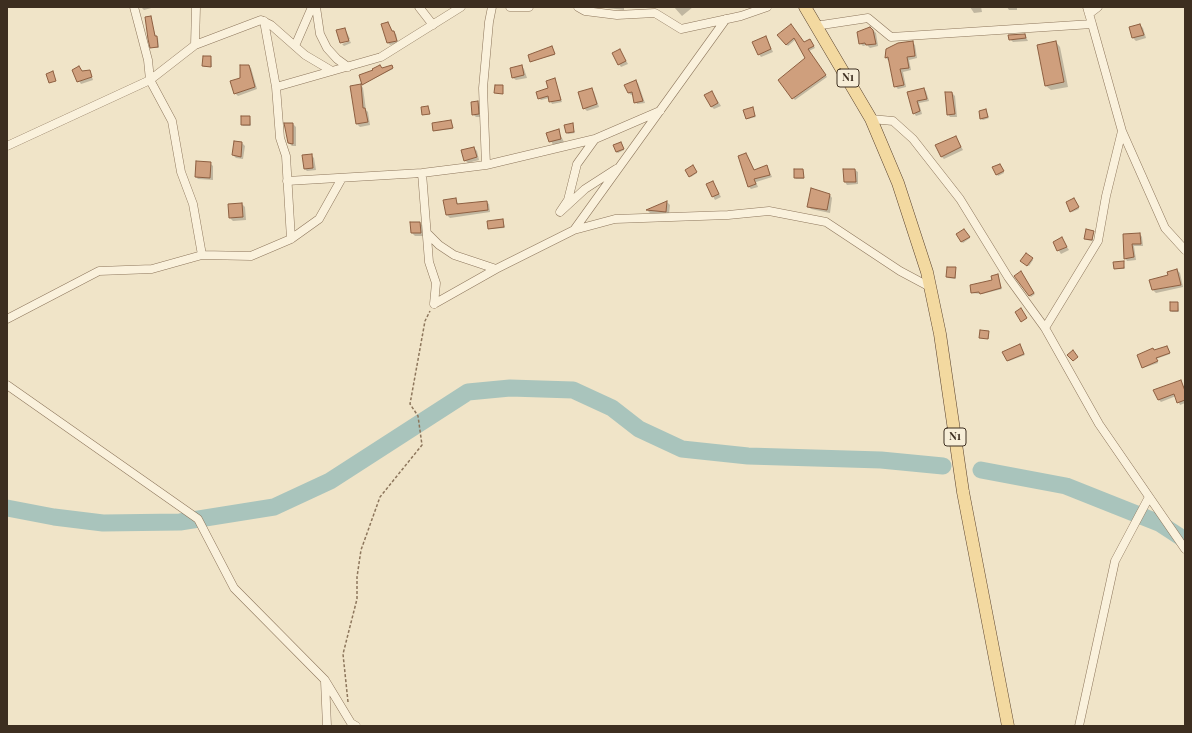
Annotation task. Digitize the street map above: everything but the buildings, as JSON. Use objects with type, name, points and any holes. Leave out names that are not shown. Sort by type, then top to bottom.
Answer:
[{"type":"main road","name":"N1","points":[[805,7],[871,119],[898,183],[922,257],[940,334],[963,492],[1008,726]]},
{"type":"street","points":[[134,7],[148,60],[150,80],[172,121],[182,172],[193,204],[202,255]]},
{"type":"street","points":[[195,45],[196,7]]},
{"type":"street","points":[[294,46],[312,7]]},
{"type":"street","points":[[316,7],[320,34],[332,53],[348,67]]},
{"type":"street","points":[[419,7],[433,25]]},
{"type":"street","points":[[276,86],[381,58],[461,7]]},
{"type":"street","points":[[486,165],[484,88],[489,22],[492,7]]},
{"type":"street","points":[[510,7],[529,7]]},
{"type":"street","points":[[578,7],[585,11],[617,15],[655,13],[681,29],[726,19],[767,7]]},
{"type":"street","points":[[1098,7],[1088,10],[1122,131],[1165,228],[1185,250]]},
{"type":"street","points":[[816,26],[868,18],[891,37],[1092,24]]},
{"type":"street","points":[[574,230],[726,19]]},
{"type":"street","points":[[7,146],[150,80],[195,45],[261,20],[305,55],[332,71]]},
{"type":"street","points":[[264,21],[276,86],[280,138],[286,156],[291,239]]},
{"type":"street","points":[[287,180],[422,173],[486,165],[595,139],[660,110]]},
{"type":"street","points":[[871,119],[893,121],[913,139],[960,199],[1008,277],[1045,328],[1099,424],[1185,549]]},
{"type":"street","points":[[1045,328],[1098,241],[1106,196],[1122,131]]},
{"type":"street","points":[[595,139],[577,164],[568,200],[560,212],[585,189],[621,166]]},
{"type":"street","points":[[422,173],[429,262],[436,283],[434,304]]},
{"type":"street","points":[[7,319],[99,271],[152,269],[202,255],[250,256],[291,239],[319,219],[342,178]]},
{"type":"street","points":[[434,304],[496,269],[574,230],[615,219],[728,215],[769,211],[826,222],[900,271],[930,287]]},
{"type":"street","points":[[428,234],[439,245],[454,255],[496,269]]},
{"type":"street","points":[[7,385],[198,519],[234,588],[325,680],[354,725]]},
{"type":"street","points":[[1079,726],[1115,560],[1149,497]]},
{"type":"street","points":[[325,680],[327,726]]},
{"type":"path","points":[[354,725],[343,654],[357,599],[357,577],[361,550],[380,498],[422,445],[418,416],[410,404],[425,321],[434,304]]},
{"type":"waterway","points":[[7,508],[54,517],[103,523],[180,522],[274,507],[330,481],[468,392],[510,388],[573,390],[612,408],[639,429],[682,449],[748,456],[881,460],[943,466]]},
{"type":"waterway","points":[[981,470],[1066,486],[1159,523],[1185,540]]}]
